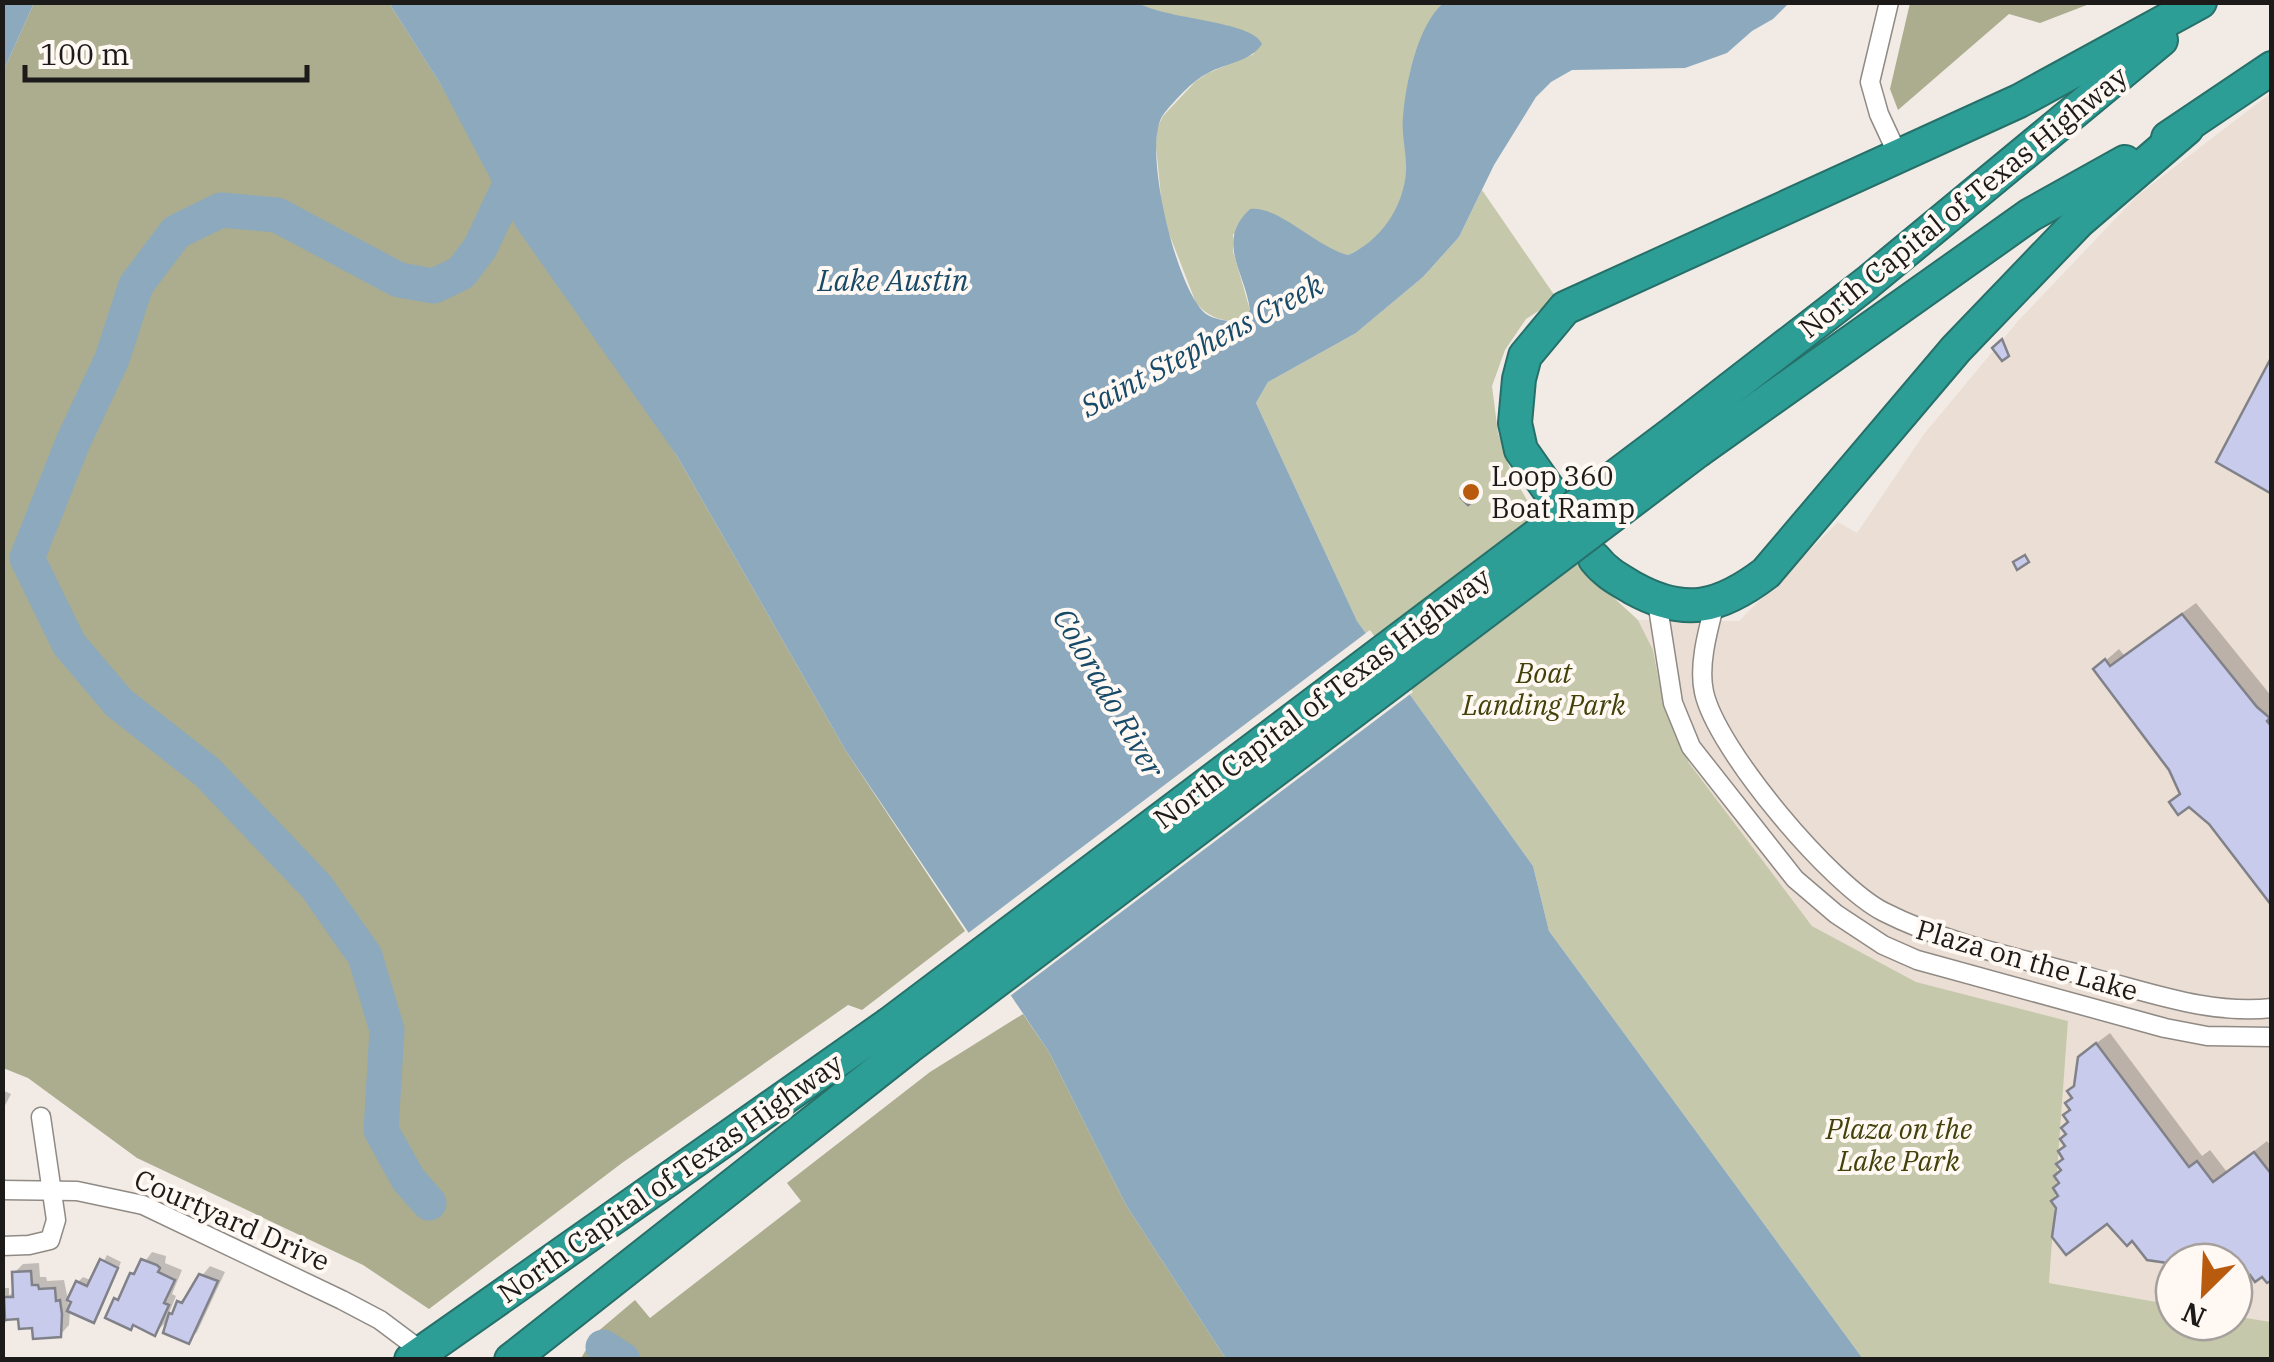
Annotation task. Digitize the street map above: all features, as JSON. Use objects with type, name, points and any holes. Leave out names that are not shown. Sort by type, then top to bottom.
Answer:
[{"type":"highway","points":[[1549,490],[1522,450],[1515,423],[1518,379],[1525,356],[1565,308],[2019,101],[2200,2]]},
{"type":"highway","name":"North Capital of Texas Highway","points":[[1690,439],[1867,282],[2208,2]]},
{"type":"highway","name":"North Capital of Texas Highway","points":[[512,1360],[897,1037],[1690,439],[2030,215],[2187,128],[2272,68]]},
{"type":"highway","points":[[1595,559],[1604,571],[1657,601],[1686,607],[1715,603],[1742,591],[1766,572],[1956,349],[2079,221],[2187,128]]},
{"type":"highway","name":"North Capital of Texas Highway","points":[[423,1357],[897,1037]]},
{"type":"street","points":[[1889,2],[1870,82],[1879,114],[1898,155]]},
{"type":"street","name":"Plaza on the Lake","points":[[1657,601],[1673,703],[1691,747],[1795,880],[1860,930],[1917,960],[2164,1028],[2207,1036],[2272,1037]]},
{"type":"street","name":"Plaza on the Lake","points":[[1715,603],[1703,667],[1702,687],[1707,706],[1734,751],[1804,844],[1838,878],[1880,910],[1918,928],[1975,946],[2170,998],[2241,1012],[2272,1008]]},
{"type":"street","name":"Plaza on the Lake","points":[[2164,1028],[2170,998]]},
{"type":"street","points":[[2,1246],[50,1240],[56,1220],[41,1117]]},
{"type":"street","name":"Courtyard Drive","points":[[2,1190],[50,1188],[143,1205],[380,1320],[423,1357]]},
{"type":"shaded area","points":[[2271,93],[2271,1322],[2254,1319],[2254,1242],[2154,1242],[2154,1301],[2049,1283],[2068,1021],[1916,982],[1812,926],[1689,763],[1664,708],[1653,650],[1638,620],[1739,621],[1838,522],[1857,533],[1924,434],[2018,321],[2138,195]]},
{"type":"green space","points":[[1910,2],[2092,3],[2040,23],[2009,14],[1898,110],[1890,89]]},
{"type":"green space","points":[[34,3],[389,3],[677,456],[846,751],[965,931],[862,1010],[848,1005],[622,1163],[429,1309],[363,1265],[137,1158],[28,1078],[3,1068],[3,72]]},
{"type":"green space","points":[[1137,3],[1443,3],[1421,41],[1410,72],[1406,178],[1391,222],[1374,240],[1348,255],[1233,234],[1233,251],[1250,310],[1243,320],[1229,321],[1201,308],[1163,218],[1157,128],[1163,116],[1195,82],[1254,54],[1228,26],[1168,16]]},
{"type":"green space","points":[[1482,190],[1557,299],[1526,319],[1505,350],[1492,386],[1498,433],[1511,473],[1527,500],[1638,620],[1653,650],[1664,708],[1689,763],[1812,926],[1916,982],[2068,1021],[2049,1283],[2154,1301],[2154,1342],[2254,1342],[2254,1319],[2271,1322],[2271,1359],[1863,1359],[1549,931],[1533,866],[1357,621],[1256,403],[1268,382],[1356,333],[1423,277],[1459,237]]},
{"type":"green space","points":[[1023,1014],[1049,1052],[1126,1205],[1226,1359],[580,1360],[596,1333],[635,1300],[650,1318],[801,1201],[787,1183],[930,1072]]},
{"type":"water","name":"Lake Austin","points":[[1137,2],[1242,30],[1262,44],[1244,58],[1196,81],[1163,115],[1157,132],[1159,186],[1184,278],[1206,314],[1234,321],[1243,320],[1250,310],[1233,245],[1240,221],[1250,209],[1273,214],[1348,255],[1371,241],[1389,221],[1404,184],[1403,124],[1410,72],[1426,26],[1443,3],[1789,3],[1727,53],[1685,68],[1572,70],[1551,82],[1536,97],[1494,165],[1459,237],[1423,277],[1356,333],[1268,382],[1256,403],[1357,621],[1533,866],[1549,931],[1863,1359],[1226,1359],[1126,1205],[1049,1052],[846,751],[677,456],[516,227],[441,85],[389,3]]},
{"type":"water","points":[[2,3],[34,3],[3,72]]},
{"type":"pier","points":[[1370,630],[1413,692],[1006,999],[963,937]]},
{"type":"building","points":[[2002,339],[2009,356],[2002,361],[1992,348]]},
{"type":"building","points":[[2272,356],[2272,494],[2216,462]]},
{"type":"building","name":"Loop 360 Boat Ramp","points":[[1473,487],[1478,497],[1468,505],[1461,498]]},
{"type":"building","points":[[2025,555],[2029,562],[2017,570],[2013,562]]},
{"type":"building","points":[[2182,614],[2270,718],[2267,721],[2272,727],[2272,906],[2209,824],[2189,807],[2178,815],[2169,802],[2180,794],[2169,770],[2093,669],[2105,659],[2110,666]]},
{"type":"building","points":[[2096,1043],[2189,1167],[2197,1161],[2213,1182],[2254,1152],[2272,1175],[2272,1280],[2267,1283],[2262,1277],[2254,1281],[2254,1242],[2154,1242],[2154,1261],[2147,1260],[2132,1241],[2127,1246],[2107,1224],[2066,1255],[2052,1237],[2056,1208],[2051,1201],[2058,1196],[2053,1188],[2059,1183],[2054,1176],[2061,1170],[2056,1164],[2063,1159],[2058,1151],[2065,1146],[2060,1139],[2066,1134],[2061,1128],[2068,1122],[2063,1115],[2070,1110],[2065,1103],[2072,1098],[2067,1091],[2074,1086],[2078,1057]]},
{"type":"building","points":[[100,1259],[118,1268],[94,1323],[67,1311],[71,1302],[67,1300],[76,1281],[87,1286]]},
{"type":"building","points":[[141,1259],[157,1265],[158,1272],[175,1280],[155,1336],[105,1318]]},
{"type":"building","points":[[31,1271],[32,1285],[39,1289],[55,1288],[62,1314],[61,1337],[33,1339],[32,1328],[19,1329],[18,1319],[5,1320],[4,1297],[13,1297],[12,1272]]},
{"type":"building","points":[[199,1274],[218,1281],[189,1344],[163,1333],[169,1313],[172,1314],[177,1301],[182,1303]]},
{"type":"waterway","points":[[429,1203],[408,1179],[381,1130],[387,1030],[365,956],[316,886],[207,772],[119,703],[69,644],[27,558],[73,442],[112,359],[136,285],[176,232],[221,210],[277,215],[399,280],[434,286],[461,273],[480,248],[522,159]]},
{"type":"waterway","points":[[603,1347],[623,1360]]},
{"type":"place","name":"Loop 360 Boat Ramp","points":[[1471,492]]},
{"type":"water label","name":"Saint Stephens Creek","points":[[1202,346]]},
{"type":"water label","name":"Colorado River","points":[[1108,693]]},
{"type":"park label","name":"Boat Landing Park","points":[[1544,689]]},
{"type":"park label","name":"Plaza on the Lake Park","points":[[1899,1145]]}]
